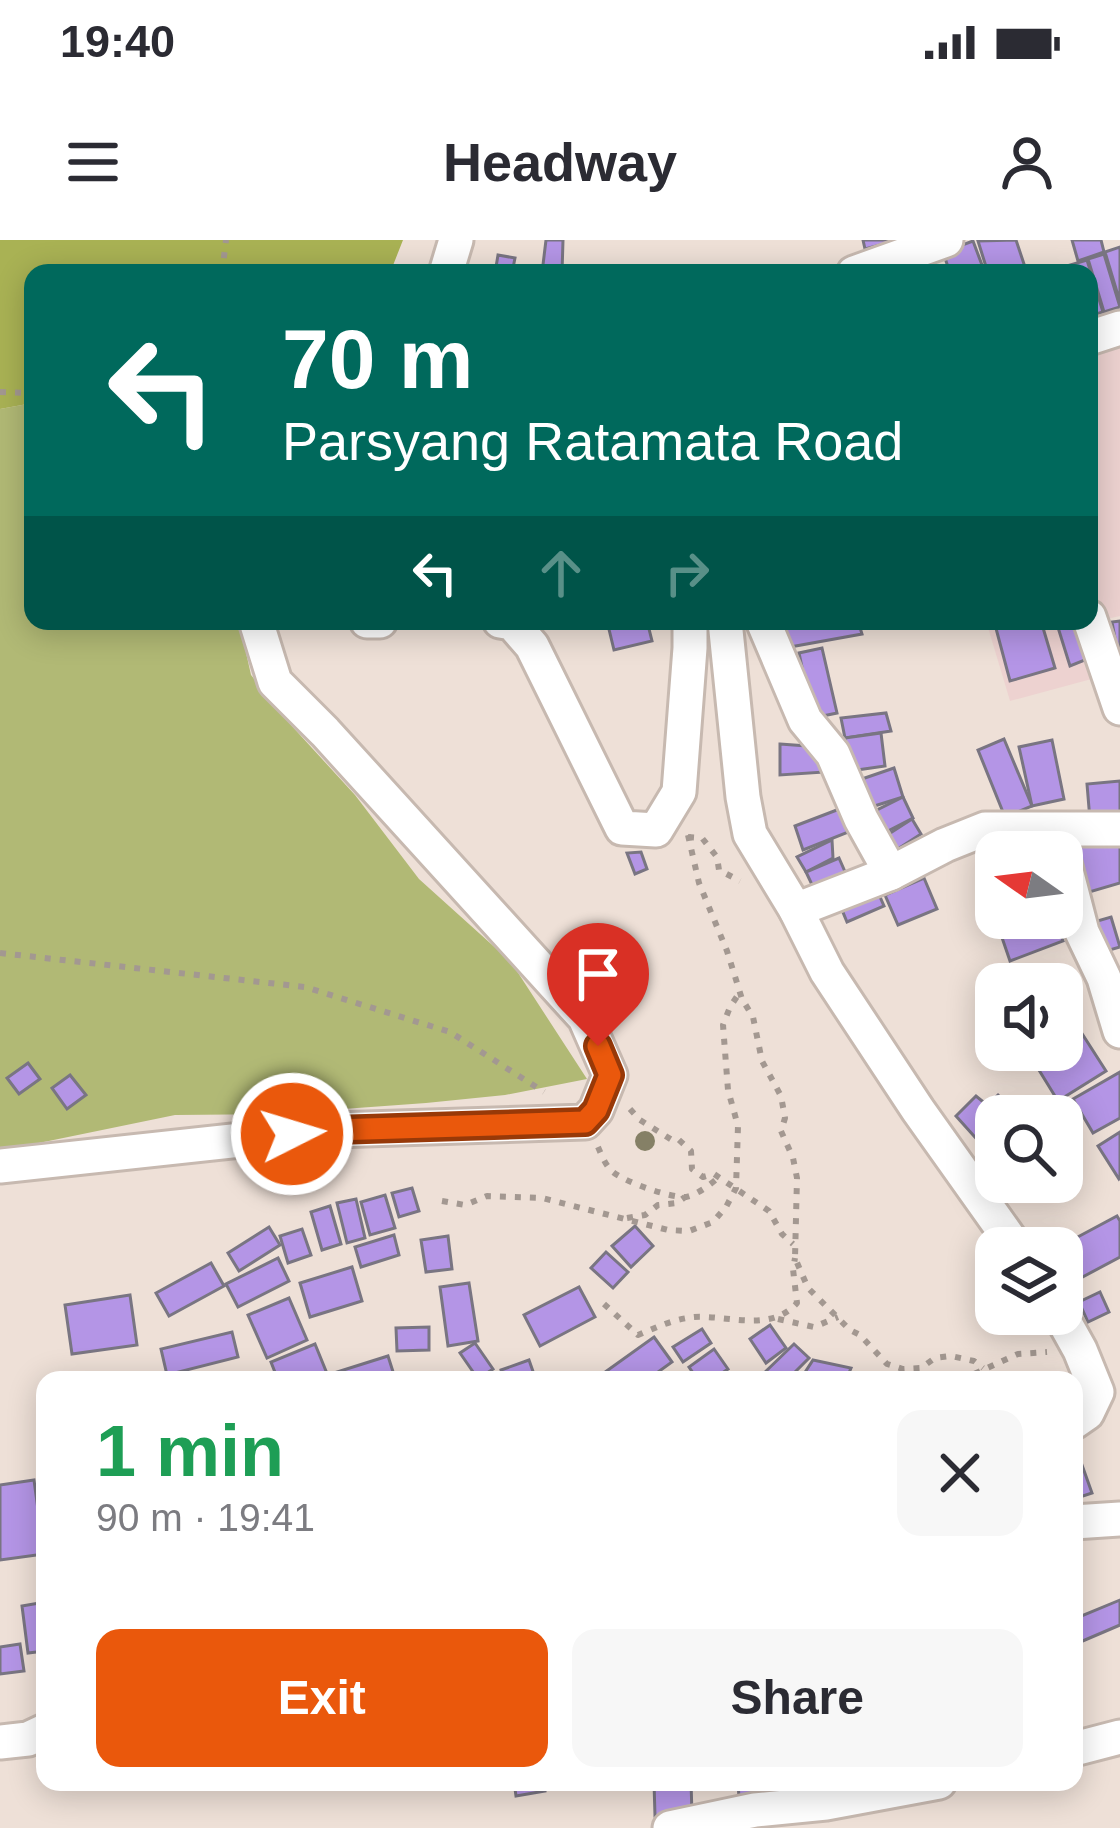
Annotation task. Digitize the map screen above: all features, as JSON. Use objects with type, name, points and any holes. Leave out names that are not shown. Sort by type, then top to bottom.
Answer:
[{"type":"street","points":[[879,264],[946,240]]},
{"type":"street","points":[[0,1166],[334,1130],[585,1122],[596,1110],[610,1075],[585,1018],[275,682],[259,630]]},
{"type":"street","points":[[518,630],[532,646],[622,828],[656,830],[679,792],[689,630]]},
{"type":"street","points":[[726,630],[750,833],[826,972],[1001,1227]]},
{"type":"street","points":[[767,630],[805,720],[833,754],[861,819],[892,873]]},
{"type":"street","points":[[1094,630],[1120,708]]},
{"type":"street","points":[[1083,839],[1120,829]]},
{"type":"street","points":[[796,910],[892,873],[975,833]]},
{"type":"street","points":[[1083,934],[1104,978],[1120,1031]]},
{"type":"street","points":[[1072,1335],[1097,1392],[1083,1416]]},
{"type":"street","points":[[1083,1521],[1120,1519]]},
{"type":"street","points":[[0,1742],[36,1735]]},
{"type":"street","points":[[1083,1747],[1120,1737]]},
{"type":"street","points":[[670,1828],[755,1810],[891,1791]]},
{"type":"path","points":[[679,792],[677,803],[699,883],[752,1017],[762,1061],[781,1096],[782,1131],[793,1158],[797,1303],[769,1319]]},
{"type":"path","points":[[0,952],[305,987],[450,1031],[585,1122],[607,1166],[617,1175],[686,1197]]},
{"type":"path","points":[[442,1201],[465,1205],[487,1196],[542,1198],[668,1230],[688,1231],[713,1222],[736,1187],[739,1126],[728,1090],[723,1025],[740,992]]},
{"type":"path","points":[[610,1075],[640,1120],[691,1150],[692,1169],[703,1177],[714,1174],[769,1211],[795,1246]]},
{"type":"path","points":[[624,1220],[645,1215],[658,1205],[677,1203],[719,1178]]},
{"type":"path","points":[[795,1258],[808,1288],[887,1364],[921,1368],[935,1358],[951,1356],[974,1360],[983,1368]]},
{"type":"path","points":[[604,1304],[638,1335],[689,1318],[784,1319],[814,1327],[838,1317]]},
{"type":"path","points":[[978,1371],[1018,1354],[1080,1349]]},
{"type":"shaded area","points":[[1120,338],[1120,616],[1102,620],[1098,612],[1098,347]]},
{"type":"shaded area","points":[[989,630],[1092,630],[1110,674],[1010,701]]},
{"type":"green space","points":[[0,240],[403,240],[394,264],[24,264],[24,405],[0,409]]},
{"type":"green space","points":[[24,405],[24,630],[241,630],[251,675],[355,795],[419,879],[511,962],[587,1079],[505,1095],[426,1103],[274,1114],[175,1115],[0,1151],[0,409]]},
{"type":"building","points":[[546,240],[563,240],[562,264],[543,264]]},
{"type":"building","points":[[863,240],[899,240],[865,249]]},
{"type":"building","points":[[1016,240],[1024,264],[985,264],[978,241]]},
{"type":"building","points":[[1072,240],[1101,240],[1104,252],[1078,261]]},
{"type":"building","points":[[973,241],[982,264],[947,264],[943,252]]},
{"type":"building","points":[[1120,247],[1120,302],[1105,252]]},
{"type":"building","points":[[1104,254],[1120,307],[1104,312],[1098,264],[1090,264],[1088,259]]},
{"type":"building","points":[[498,255],[515,258],[514,264],[496,264]]},
{"type":"building","points":[[1120,621],[1120,648],[1117,649],[1112,622]]},
{"type":"building","points":[[609,630],[649,630],[652,641],[614,650]]},
{"type":"building","points":[[784,630],[861,630],[862,634],[790,647]]},
{"type":"building","points":[[996,630],[1044,630],[1055,668],[1010,681]]},
{"type":"building","points":[[1059,630],[1086,630],[1095,656],[1070,666]]},
{"type":"building","points":[[822,648],[837,713],[813,718],[799,653]]},
{"type":"building","points":[[886,713],[891,731],[845,738],[841,718]]},
{"type":"building","points":[[881,733],[885,766],[850,771],[845,738]]},
{"type":"building","points":[[1004,739],[1032,806],[1005,817],[978,750]]},
{"type":"building","points":[[1052,740],[1064,799],[1032,806],[1019,747]]},
{"type":"building","points":[[780,744],[807,746],[825,772],[780,775]]},
{"type":"building","points":[[894,768],[903,797],[868,808],[859,780]]},
{"type":"building","points":[[1120,781],[1120,817],[1090,820],[1087,784]]},
{"type":"building","points":[[903,797],[913,818],[884,833],[873,812]]},
{"type":"building","points":[[842,808],[851,831],[803,850],[795,826]]},
{"type":"building","points":[[912,819],[921,834],[890,854],[881,839]]},
{"type":"building","points":[[1117,833],[1120,883],[1086,893],[1083,844]]},
{"type":"building","points":[[832,840],[833,858],[806,872],[797,857]]},
{"type":"building","points":[[641,852],[647,869],[635,874],[627,853]]},
{"type":"building","points":[[839,858],[846,874],[814,889],[806,872]]},
{"type":"building","points":[[924,878],[937,909],[898,925],[885,895]]},
{"type":"building","points":[[877,890],[884,906],[847,922],[840,905]]},
{"type":"building","points":[[1111,917],[1120,947],[1103,952],[1094,922]]},
{"type":"building","points":[[1002,939],[1062,939],[1063,941],[1010,961]]},
{"type":"building","points":[[1083,1035],[1106,1071],[1068,1095],[1054,1095],[1040,1071],[1083,1071]]},
{"type":"building","points":[[28,1063],[40,1079],[19,1094],[7,1078]]},
{"type":"building","points":[[1120,1072],[1120,1118],[1093,1133],[1083,1116],[1080,1095]]},
{"type":"building","points":[[70,1075],[86,1095],[67,1109],[52,1088]]},
{"type":"building","points":[[975,1097],[975,1137],[956,1116]]},
{"type":"building","points":[[1120,1132],[1120,1178],[1119,1179],[1098,1146]]},
{"type":"building","points":[[412,1188],[419,1211],[399,1217],[392,1193]]},
{"type":"building","points":[[385,1195],[395,1228],[370,1235],[361,1202]]},
{"type":"building","points":[[356,1199],[365,1238],[347,1243],[337,1203]]},
{"type":"building","points":[[330,1206],[341,1244],[322,1250],[311,1212]]},
{"type":"building","points":[[1117,1216],[1120,1257],[1083,1277],[1083,1234]]},
{"type":"building","points":[[635,1226],[653,1246],[631,1267],[612,1246]]},
{"type":"building","points":[[269,1227],[280,1245],[239,1271],[228,1253]]},
{"type":"building","points":[[302,1229],[311,1255],[288,1263],[280,1236]]},
{"type":"building","points":[[394,1235],[399,1255],[361,1267],[355,1247]]},
{"type":"building","points":[[448,1236],[452,1269],[426,1272],[421,1240]]},
{"type":"building","points":[[606,1252],[628,1272],[613,1288],[591,1268]]},
{"type":"building","points":[[278,1258],[289,1281],[238,1307],[226,1284]]},
{"type":"building","points":[[211,1263],[224,1286],[169,1316],[156,1293]]},
{"type":"building","points":[[352,1267],[362,1301],[310,1317],[300,1283]]},
{"type":"building","points":[[469,1283],[478,1341],[448,1346],[440,1287]]},
{"type":"building","points":[[579,1287],[595,1317],[540,1346],[524,1315]]},
{"type":"building","points":[[1100,1292],[1109,1312],[1088,1322],[1083,1300]]},
{"type":"building","points":[[130,1295],[137,1345],[72,1354],[65,1305]]},
{"type":"building","points":[[289,1298],[307,1340],[267,1358],[248,1315]]},
{"type":"building","points":[[770,1325],[786,1348],[766,1363],[750,1339]]},
{"type":"building","points":[[429,1327],[429,1350],[397,1351],[396,1328]]},
{"type":"building","points":[[702,1329],[711,1343],[683,1362],[673,1347]]},
{"type":"building","points":[[232,1332],[238,1357],[166,1371],[161,1349]]},
{"type":"building","points":[[654,1337],[672,1362],[660,1371],[607,1371]]},
{"type":"building","points":[[475,1343],[493,1369],[472,1371],[460,1353]]},
{"type":"building","points":[[315,1344],[326,1371],[274,1371],[271,1362]]},
{"type":"building","points":[[794,1344],[809,1358],[796,1371],[766,1371]]},
{"type":"building","points":[[714,1349],[728,1369],[692,1371],[689,1367]]},
{"type":"building","points":[[388,1356],[393,1371],[340,1371]]},
{"type":"building","points":[[529,1360],[533,1371],[501,1371]]},
{"type":"building","points":[[813,1360],[851,1368],[850,1371],[806,1371]]},
{"type":"building","points":[[1083,1468],[1092,1493],[1083,1496]]},
{"type":"building","points":[[34,1480],[36,1555],[0,1560],[0,1485]]},
{"type":"building","points":[[1120,1600],[1120,1625],[1083,1641],[1083,1615]]},
{"type":"building","points":[[36,1604],[36,1652],[28,1653],[22,1606]]},
{"type":"building","points":[[20,1644],[24,1671],[0,1674],[0,1647]]},
{"type":"building","points":[[654,1791],[691,1791],[692,1814],[655,1816]]},
{"type":"building","points":[[739,1791],[780,1794],[739,1798]]},
{"type":"route","points":[[292,1134],[585,1122],[596,1110],[610,1075],[598,1046]]}]
